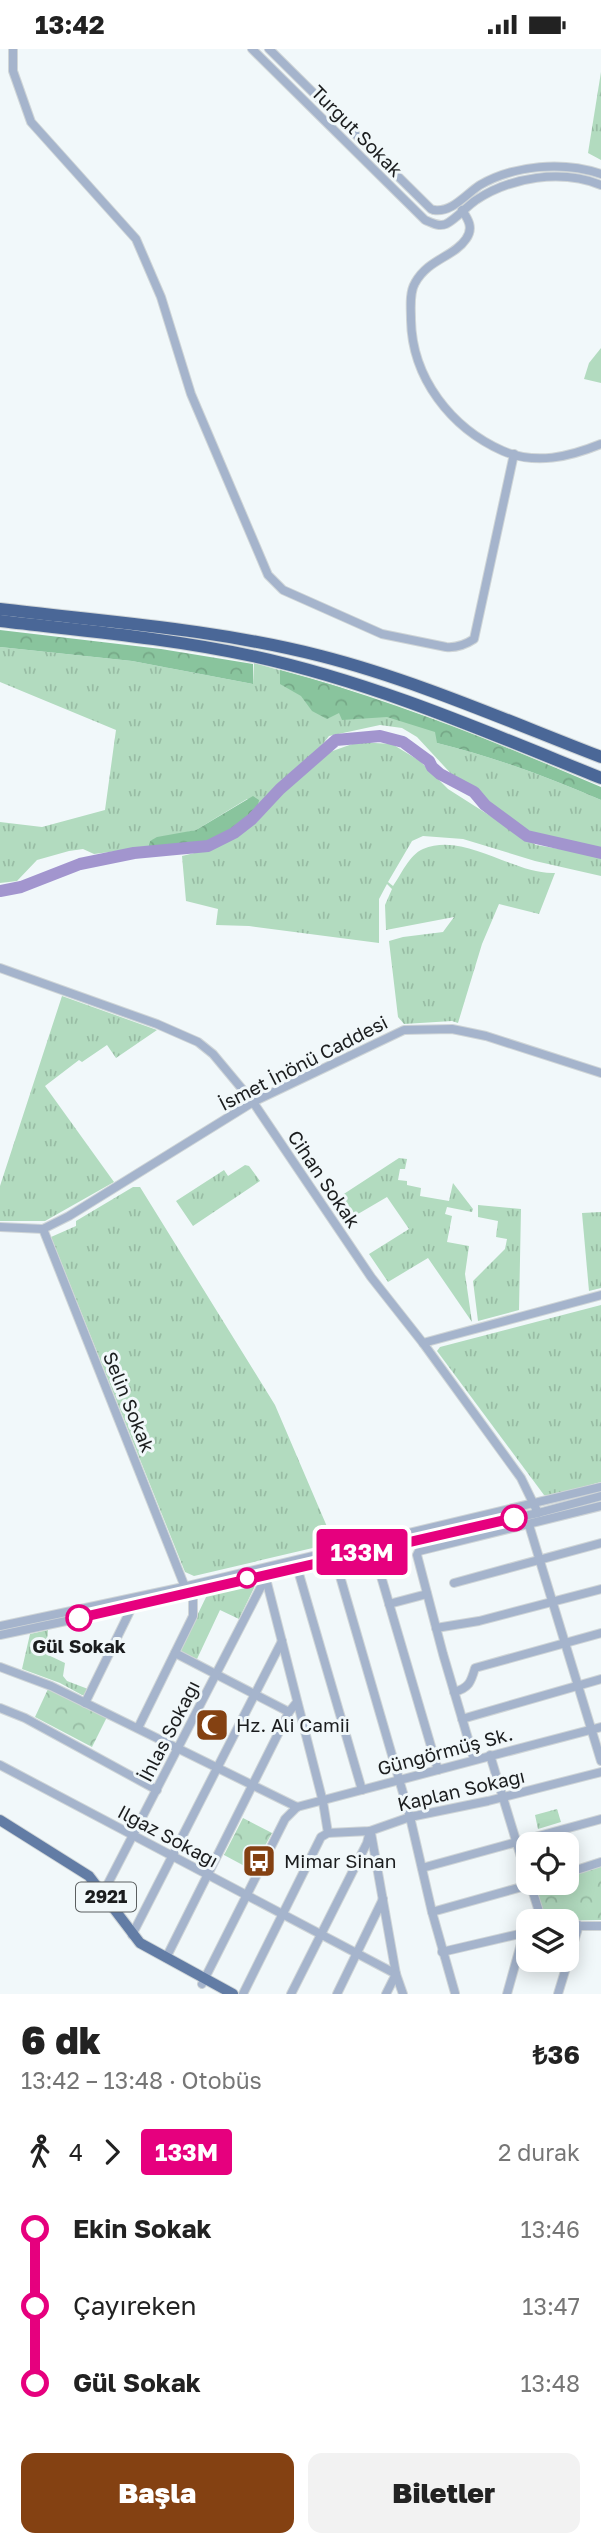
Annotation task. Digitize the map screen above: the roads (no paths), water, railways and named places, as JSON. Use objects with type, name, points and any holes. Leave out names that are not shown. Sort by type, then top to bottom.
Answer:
[{"type":"highway","points":[[0,609],[215,634],[322,656],[394,678],[601,757]]},
{"type":"highway","points":[[0,621],[152,639],[218,649],[285,664],[385,694],[601,778]]},
{"type":"main road","name":"2921","points":[[0,1820],[83,1871],[140,1943],[221,1994]]},
{"type":"main road","name":"2921","points":[[0,1826],[85,1878],[102,1896],[131,1943],[233,1994]]},
{"type":"street","points":[[13,49],[13,71],[31,122],[136,239],[161,297],[191,394],[268,575],[283,590],[382,634],[454,648],[466,644],[474,639],[514,454]]},
{"type":"street","name":"Turgut Sokak","points":[[252,49],[425,220],[445,225],[462,210]]},
{"type":"street","name":"Turgut Sokak","points":[[269,49],[434,210]]},
{"type":"street","points":[[430,222],[434,210],[452,206],[481,185],[519,170],[558,166],[601,174]]},
{"type":"street","points":[[601,185],[560,176],[515,181],[488,193],[462,210],[471,228],[466,240],[427,266],[413,285],[411,329],[420,369],[449,413],[478,439],[514,454],[551,459],[574,455],[601,444]]},
{"type":"street","name":"Cihan Sokak","points":[[0,968],[157,1024],[198,1042],[213,1054],[253,1102],[371,1277],[521,1478],[537,1509]]},
{"type":"street","name":"İsmet İnönü Caddesi","points":[[43,1229],[69,1216],[253,1102],[404,1030],[462,1031],[601,1073]]},
{"type":"street","points":[[0,1227],[43,1229]]},
{"type":"street","name":"Selin Sokak","points":[[43,1229],[189,1589]]},
{"type":"street","points":[[422,1343],[601,1295]]},
{"type":"street","points":[[0,1626],[265,1576],[537,1509],[601,1487]]},
{"type":"street","points":[[0,1635],[132,1607],[189,1589],[601,1496]]},
{"type":"street","points":[[474,1759],[436,1628],[417,1555],[419,1551],[601,1506]]},
{"type":"street","points":[[529,1525],[578,1685],[596,1728],[601,1761]]},
{"type":"street","points":[[454,1583],[601,1543]]},
{"type":"street","points":[[373,1549],[438,1770]]},
{"type":"street","points":[[335,1559],[410,1817],[442,1952],[456,1994]]},
{"type":"street","points":[[298,1567],[362,1790]]},
{"type":"street","points":[[243,1994],[321,1837],[328,1833],[323,1802],[265,1576]]},
{"type":"street","name":"İhlas Sokağı","points":[[102,1896],[265,1576]]},
{"type":"street","points":[[138,1728],[193,1616],[189,1589]]},
{"type":"street","points":[[436,1628],[479,1621],[601,1589]]},
{"type":"street","points":[[389,1604],[428,1594]]},
{"type":"street","points":[[85,1703],[132,1607]]},
{"type":"street","points":[[454,1692],[471,1683],[475,1668],[601,1633]]},
{"type":"street","points":[[132,1935],[282,1641]]},
{"type":"street","points":[[176,1653],[289,1712]]},
{"type":"street","points":[[0,1667],[85,1703],[298,1807],[285,1819],[204,1981]]},
{"type":"street","points":[[462,1719],[601,1679]]},
{"type":"street","points":[[166,1958],[289,1712],[298,1702]]},
{"type":"street","points":[[0,1708],[25,1718],[157,1790]]},
{"type":"street","name":"Güngörmüş Sk.","points":[[298,1807],[596,1728]]},
{"type":"street","points":[[490,1755],[516,1837]]},
{"type":"street","name":"Ilgaz Sokağı","points":[[0,1765],[396,1974]]},
{"type":"street","name":"Kaplan Sokağı","points":[[328,1833],[370,1831],[410,1817],[601,1772]]},
{"type":"street","points":[[556,1832],[601,1819]]},
{"type":"street","points":[[370,1831],[402,1994]]},
{"type":"street","points":[[291,1994],[367,1843],[370,1831]]},
{"type":"street","points":[[422,1868],[516,1844]]},
{"type":"street","points":[[579,1869],[601,1862]]},
{"type":"street","points":[[432,1912],[516,1887]]},
{"type":"street","points":[[337,1994],[383,1899]]},
{"type":"street","points":[[579,1925],[601,1926]]},
{"type":"street","points":[[442,1952],[516,1935]]},
{"type":"street","points":[[507,1994],[516,1965]]},
{"type":"street","points":[[558,1994],[565,1972]]},
{"type":"street","points":[[386,1994],[396,1974]]},
{"type":"waterway","points":[[0,891],[21,887],[80,864],[134,853],[208,846],[234,833],[252,819],[280,789],[336,740],[380,736],[403,742],[429,761],[440,774],[474,792],[485,805],[527,836],[601,853]]},
{"type":"place","name":"Gül Sokak","points":[[79,1618]]},
{"type":"place","name":"Hz. Ali Camii","points":[[212,1725]]},
{"type":"place","name":"Mimar Sinan","points":[[259,1861]]}]
